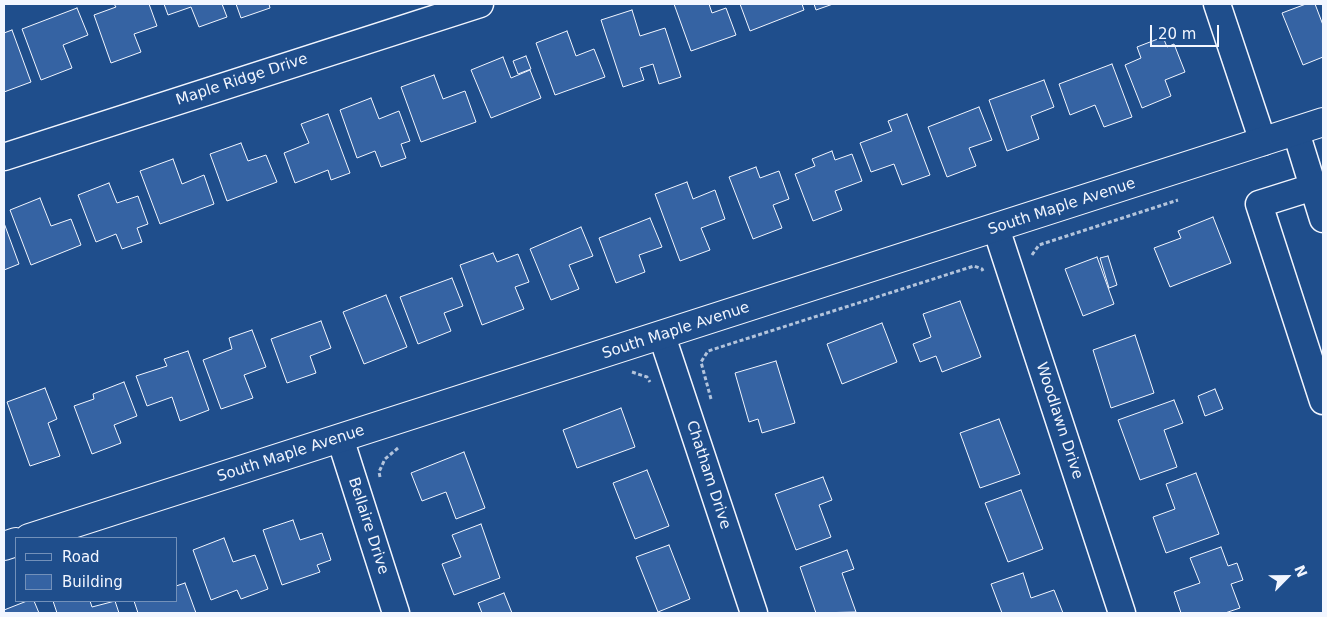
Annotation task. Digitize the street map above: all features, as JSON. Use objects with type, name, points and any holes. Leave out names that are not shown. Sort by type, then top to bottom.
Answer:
[{"type":"main road","name":"South Maple Avenue","points":[[32,537],[1323,122]]},
{"type":"street","name":"Maple Ridge Drive","points":[[4,157],[480,4]]},
{"type":"street","points":[[1217,4],[1263,142]]},
{"type":"street","points":[[1296,132],[1323,219]]},
{"type":"street","points":[[1313,188],[1259,204],[1317,363],[1323,400]]},
{"type":"street","name":"Woodlawn Drive","points":[[996,228],[1122,613]]},
{"type":"street","name":"Chatham Drive","points":[[662,336],[754,613]]},
{"type":"street","name":"Bellaire Drive","points":[[340,438],[396,613]]},
{"type":"path","points":[[1031,264],[1032,254],[1039,245],[1178,200]]},
{"type":"path","points":[[703,372],[701,362],[708,351],[974,266],[982,269],[984,274]]},
{"type":"path","points":[[382,481],[379,472],[385,459],[396,449],[405,446]]},
{"type":"building","points":[[114,4],[149,4],[157,26],[134,34],[141,52],[111,63],[94,15],[116,7]]},
{"type":"building","points":[[164,4],[222,4],[227,17],[199,27],[191,7],[168,15]]},
{"type":"building","points":[[236,4],[269,4],[270,8],[241,18]]},
{"type":"building","points":[[674,4],[709,4],[712,13],[726,8],[736,35],[691,51]]},
{"type":"building","points":[[740,4],[802,4],[804,10],[750,31]]},
{"type":"building","points":[[814,4],[833,4],[816,10]]},
{"type":"building","points":[[1306,4],[1315,4],[1323,25],[1323,57],[1303,65],[1282,13]]},
{"type":"building","points":[[77,8],[88,35],[63,45],[72,68],[41,80],[22,29]]},
{"type":"building","points":[[632,10],[640,36],[665,28],[681,77],[659,84],[653,64],[640,68],[644,80],[623,87],[601,20]]},
{"type":"building","points":[[12,30],[31,82],[4,92],[4,33]]},
{"type":"building","points":[[567,31],[576,56],[594,49],[605,77],[555,95],[536,43]]},
{"type":"building","points":[[1163,37],[1167,47],[1174,44],[1185,72],[1165,80],[1171,96],[1142,108],[1125,65],[1141,58],[1137,47]]},
{"type":"building","points":[[526,56],[531,69],[518,74],[513,61]]},
{"type":"building","points":[[503,57],[511,78],[530,70],[541,98],[491,118],[471,70]]},
{"type":"building","points":[[1112,64],[1132,117],[1104,127],[1095,105],[1070,115],[1059,84]]},
{"type":"building","points":[[434,75],[443,99],[465,91],[476,122],[421,142],[401,87]]},
{"type":"building","points":[[1044,80],[1054,107],[1031,116],[1039,139],[1007,151],[989,100]]},
{"type":"building","points":[[371,98],[379,119],[399,111],[410,141],[401,144],[406,158],[381,167],[375,151],[357,158],[340,110]]},
{"type":"building","points":[[979,107],[992,140],[969,148],[976,166],[947,177],[928,127]]},
{"type":"building","points":[[328,114],[350,173],[331,180],[328,170],[295,183],[284,153],[309,143],[301,124]]},
{"type":"building","points":[[907,114],[930,175],[902,185],[894,164],[871,172],[860,143],[892,131],[888,121]]},
{"type":"building","points":[[241,143],[248,161],[266,155],[277,182],[227,201],[210,154]]},
{"type":"building","points":[[832,151],[835,160],[852,154],[862,181],[835,191],[842,210],[813,221],[795,174],[815,166],[812,159]]},
{"type":"building","points":[[173,159],[182,184],[204,175],[214,204],[160,224],[140,171]]},
{"type":"building","points":[[756,167],[760,178],[779,171],[789,199],[773,205],[782,228],[753,239],[729,177]]},
{"type":"building","points":[[687,182],[693,199],[715,190],[725,219],[701,228],[710,250],[680,261],[655,194]]},
{"type":"building","points":[[109,183],[117,203],[138,196],[148,224],[137,228],[142,242],[122,249],[116,234],[96,242],[78,195]]},
{"type":"building","points":[[40,198],[51,226],[71,219],[81,245],[31,265],[10,210]]},
{"type":"building","points":[[1213,217],[1231,263],[1170,287],[1154,248],[1181,238],[1178,231]]},
{"type":"building","points":[[650,218],[662,247],[639,255],[645,272],[616,283],[599,238]]},
{"type":"building","points":[[4,223],[19,264],[4,270]]},
{"type":"building","points":[[581,227],[593,256],[569,265],[579,289],[551,300],[530,249]]},
{"type":"building","points":[[493,253],[497,262],[518,254],[529,282],[515,287],[524,309],[482,325],[460,265]]},
{"type":"building","points":[[1108,256],[1117,285],[1109,288],[1100,258]]},
{"type":"building","points":[[1097,257],[1114,304],[1083,316],[1065,269]]},
{"type":"building","points":[[452,278],[463,306],[444,313],[451,331],[418,344],[400,297]]},
{"type":"building","points":[[386,295],[407,347],[364,364],[343,312]]},
{"type":"building","points":[[960,301],[981,357],[942,372],[936,356],[920,362],[913,344],[931,337],[923,314]]},
{"type":"building","points":[[321,321],[331,348],[310,356],[316,373],[287,383],[271,339]]},
{"type":"building","points":[[882,323],[897,362],[842,384],[827,344]]},
{"type":"building","points":[[252,330],[266,367],[244,375],[253,398],[221,409],[203,360],[232,349],[229,338]]},
{"type":"building","points":[[1135,335],[1154,393],[1111,408],[1093,350]]},
{"type":"building","points":[[188,351],[209,410],[180,421],[172,397],[147,406],[136,376],[167,366],[164,359]]},
{"type":"building","points":[[776,361],[795,423],[762,433],[758,419],[749,422],[735,373]]},
{"type":"building","points":[[124,382],[137,416],[114,425],[121,443],[92,454],[74,406],[94,399],[93,394]]},
{"type":"building","points":[[45,388],[57,419],[48,423],[60,456],[30,466],[7,402]]},
{"type":"building","points":[[1215,389],[1223,409],[1205,416],[1198,396]]},
{"type":"building","points":[[1174,400],[1183,423],[1164,430],[1177,467],[1140,480],[1118,420]]},
{"type":"building","points":[[621,408],[635,447],[577,468],[563,430]]},
{"type":"building","points":[[999,419],[1020,474],[980,488],[960,433]]},
{"type":"building","points":[[464,452],[485,508],[456,519],[446,492],[422,501],[411,473]]},
{"type":"building","points":[[647,470],[669,526],[635,539],[613,483]]},
{"type":"building","points":[[1196,473],[1219,534],[1166,553],[1153,517],[1175,509],[1166,484]]},
{"type":"building","points":[[823,477],[832,500],[819,505],[831,537],[796,550],[775,494]]},
{"type":"building","points":[[1021,490],[1043,549],[1008,562],[985,503]]},
{"type":"building","points":[[293,520],[300,540],[322,533],[331,560],[317,565],[320,572],[282,585],[263,530]]},
{"type":"building","points":[[481,524],[500,578],[454,595],[442,564],[461,557],[452,535]]},
{"type":"building","points":[[224,538],[233,562],[255,555],[268,589],[241,599],[237,590],[211,600],[193,550]]},
{"type":"building","points":[[669,545],[690,599],[658,612],[636,557]]},
{"type":"building","points":[[1221,547],[1228,566],[1237,563],[1243,580],[1231,584],[1240,608],[1225,613],[1181,613],[1174,592],[1200,583],[1190,558]]},
{"type":"building","points":[[847,550],[854,569],[842,573],[856,612],[816,613],[800,567]]},
{"type":"building","points":[[1023,573],[1031,598],[1054,590],[1063,613],[1002,613],[991,584]]},
{"type":"building","points":[[185,583],[196,613],[138,613],[134,602],[178,602],[178,585]]},
{"type":"building","points":[[504,593],[512,613],[482,613],[478,603]]},
{"type":"building","points":[[24,602],[34,602],[39,613],[4,613],[4,610]]},
{"type":"building","points":[[53,602],[90,602],[92,607],[115,602],[119,613],[57,613]]}]
